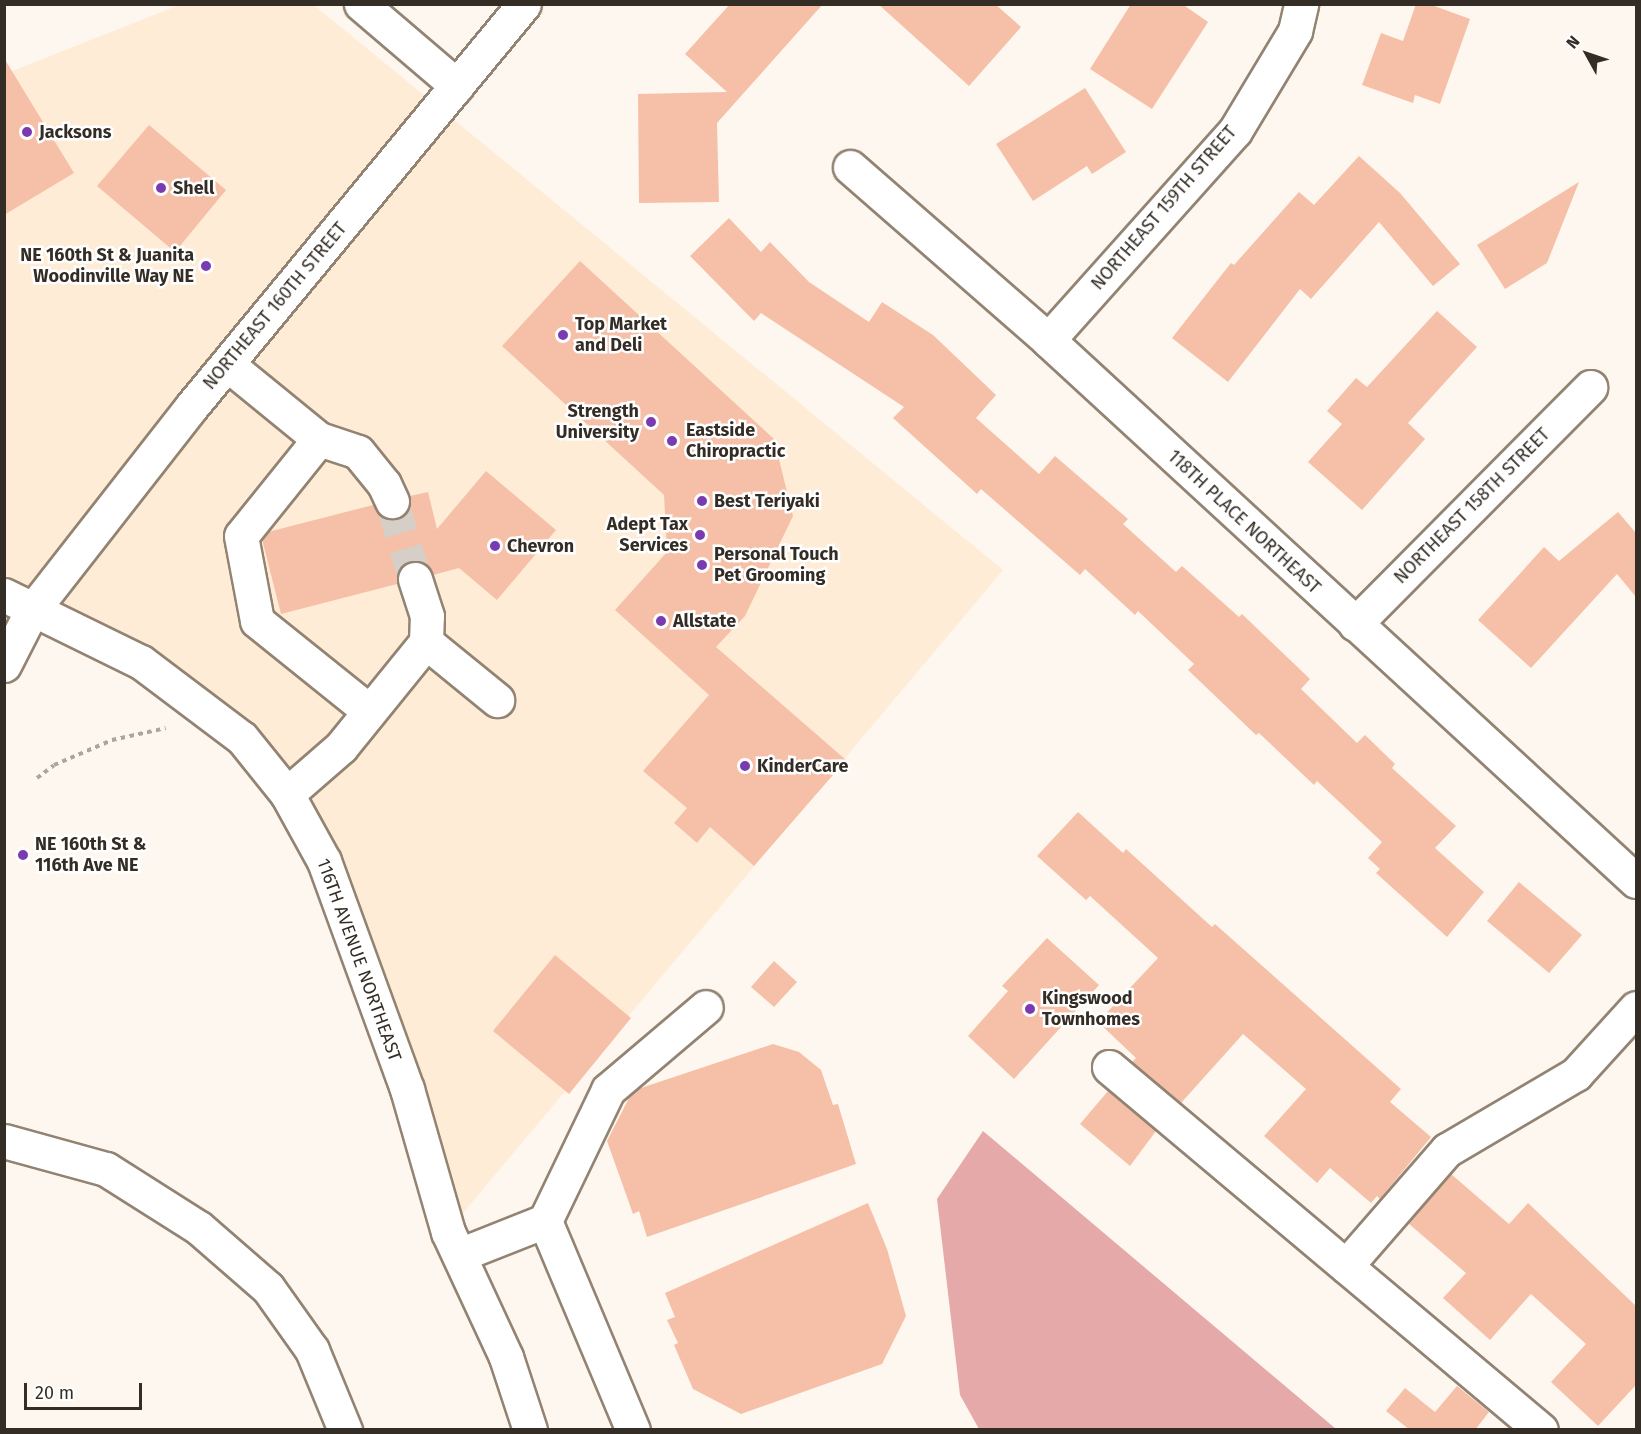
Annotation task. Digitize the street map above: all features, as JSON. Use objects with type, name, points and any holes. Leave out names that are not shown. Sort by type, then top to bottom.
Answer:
[{"type":"main road","points":[[361,4],[457,86]]},
{"type":"main road","name":"NORTHEAST 160TH STREET","points":[[4,665],[18,603],[226,364],[524,4]]},
{"type":"main road","name":"NORTHEAST 159TH STREET","points":[[1048,340],[1235,131],[1295,31],[1301,4]]},
{"type":"main road","name":"118TH PLACE NORTHEAST","points":[[850,167],[1048,340],[1636,880]]},
{"type":"main road","points":[[226,364],[319,439],[358,452],[384,484],[392,501]]},
{"type":"main road","name":"NORTHEAST 158TH STREET","points":[[1355,624],[1590,387]]},
{"type":"main road","points":[[319,439],[241,536],[243,547],[257,621],[369,711]]},
{"type":"main road","points":[[287,794],[341,747],[426,642],[427,616],[416,579]]},
{"type":"main road","name":"116TH AVENUE NORTHEAST","points":[[18,603],[141,662],[242,738],[287,794],[324,861],[407,1089],[448,1232],[506,1357],[530,1430]]},
{"type":"main road","points":[[426,642],[497,700]]},
{"type":"main road","points":[[459,1255],[545,1221],[608,1090],[706,1007]]},
{"type":"main road","points":[[1346,1266],[1447,1150],[1576,1074],[1636,1008]]},
{"type":"main road","points":[[1109,1067],[1541,1430]]},
{"type":"main road","points":[[4,1141],[106,1169],[200,1228],[268,1288],[312,1350],[345,1430]]},
{"type":"main road","points":[[545,1221],[633,1430]]},
{"type":"path","points":[[37,778],[54,765],[112,740],[171,726]]},
{"type":"shaded area","points":[[179,5],[314,5],[1003,570],[453,1225],[324,861],[242,738],[31,612],[5,665],[5,74]]},
{"type":"shaded area","points":[[983,1131],[1336,1429],[979,1429],[960,1395],[937,1199]]},
{"type":"building","points":[[730,4],[823,4],[717,123],[719,202],[639,203],[638,94],[727,92],[685,54]]},
{"type":"building","points":[[878,4],[995,4],[1021,27],[969,86]]},
{"type":"building","points":[[1131,4],[1182,4],[1208,22],[1152,109],[1090,69]]},
{"type":"building","points":[[1416,4],[1429,4],[1470,19],[1440,104],[1415,95],[1413,103],[1362,85],[1381,33],[1403,41]]},
{"type":"building","name":"Jacksons","points":[[4,58],[74,173],[4,215]]},
{"type":"building","points":[[1085,88],[1126,152],[1092,174],[1087,166],[1033,201],[996,144]]},
{"type":"building","name":"Shell","points":[[149,125],[226,190],[175,252],[97,186]]},
{"type":"building","points":[[1359,156],[1400,193],[1460,264],[1433,286],[1379,222],[1311,299],[1300,289],[1228,382],[1172,338],[1231,263],[1234,265],[1299,192],[1314,205]]},
{"type":"building","points":[[1579,182],[1547,263],[1505,289],[1477,245]]},
{"type":"building","points":[[729,218],[761,252],[770,242],[809,282],[869,322],[882,302],[933,335],[996,395],[976,418],[1039,474],[1055,456],[1128,519],[1123,524],[1176,572],[1182,566],[1239,617],[1242,614],[1310,679],[1301,689],[1357,743],[1365,735],[1395,764],[1392,768],[1456,826],[1435,848],[1484,892],[1447,937],[1376,873],[1380,869],[1368,858],[1382,842],[1317,781],[1314,785],[1259,733],[1256,735],[1188,670],[1194,664],[1138,611],[1135,615],[1085,569],[1080,575],[981,489],[977,494],[893,418],[904,407],[761,313],[754,321],[690,256]]},
{"type":"building","points":[[580,261],[774,439],[793,516],[745,616],[716,647],[846,760],[754,866],[710,827],[697,843],[674,823],[687,808],[643,771],[709,695],[615,610],[667,552],[664,495],[502,346]]},
{"type":"building","points":[[1437,311],[1477,347],[1408,423],[1425,439],[1362,510],[1308,462],[1342,424],[1327,411],[1356,378],[1367,387]]},
{"type":"building","points":[[486,471],[556,530],[497,600],[459,568],[433,575],[427,565],[410,561],[401,567],[397,584],[281,614],[262,539],[268,532],[373,505],[382,517],[399,518],[408,511],[410,496],[428,492],[437,529]]},
{"type":"building","points":[[1618,512],[1636,533],[1636,597],[1617,574],[1531,668],[1478,620],[1544,547],[1559,561]]},
{"type":"building","points":[[1078,812],[1123,853],[1126,849],[1212,927],[1215,924],[1401,1089],[1390,1102],[1431,1137],[1380,1199],[1377,1196],[1371,1203],[1330,1168],[1317,1183],[1264,1136],[1306,1089],[1243,1034],[1181,1103],[1132,1062],[1136,1058],[1098,1022],[1158,958],[1090,896],[1086,900],[1037,856]]},
{"type":"building","points":[[1519,882],[1582,935],[1549,973],[1487,921]]},
{"type":"building","name":"Kingswood Townhomes","points":[[1047,938],[1099,985],[1014,1079],[968,1036],[1008,991],[1002,986]]},
{"type":"building","points":[[555,955],[631,1018],[569,1094],[493,1031]]},
{"type":"building","points":[[774,961],[797,982],[774,1007],[751,987]]},
{"type":"building","points":[[773,1044],[799,1052],[821,1070],[833,1105],[838,1104],[856,1164],[647,1237],[639,1211],[633,1214],[607,1141],[630,1096],[638,1089]]},
{"type":"building","points":[[1108,1091],[1156,1131],[1130,1166],[1080,1124]]},
{"type":"building","points":[[1451,1174],[1509,1224],[1528,1203],[1636,1306],[1636,1385],[1598,1426],[1551,1382],[1586,1344],[1531,1294],[1490,1340],[1443,1298],[1466,1273],[1408,1223]]},
{"type":"building","points":[[868,1203],[887,1249],[906,1316],[882,1364],[741,1414],[693,1389],[674,1345],[678,1343],[667,1320],[675,1317],[665,1293]]},
{"type":"building","points":[[1457,1386],[1489,1412],[1475,1430],[1410,1430],[1386,1411],[1405,1388],[1435,1412]]},
{"type":"tunnel","points":[[392,501],[415,579]]},
{"type":"place","name":"Jacksons","points":[[27,132]]},
{"type":"place","name":"Shell","points":[[161,188]]},
{"type":"place","name":"NE 160th St & Juanita Woodinville Way NE","points":[[206,266]]},
{"type":"place","name":"Top Market and Deli","points":[[563,335]]},
{"type":"place","name":"Strength University","points":[[651,422]]},
{"type":"place","name":"Eastside Chiropractic","points":[[672,441]]},
{"type":"place","name":"Best Teriyaki","points":[[702,501]]},
{"type":"place","name":"Adept Tax Services","points":[[700,535]]},
{"type":"place","name":"Chevron","points":[[495,546]]},
{"type":"place","name":"Personal Touch Pet Grooming","points":[[702,565]]},
{"type":"place","name":"Allstate","points":[[661,621]]},
{"type":"place","name":"KinderCare","points":[[745,766]]},
{"type":"place","name":"NE 160th St & 116th Ave NE","points":[[23,855]]},
{"type":"place","name":"Kingswood Townhomes","points":[[1030,1009]]}]
